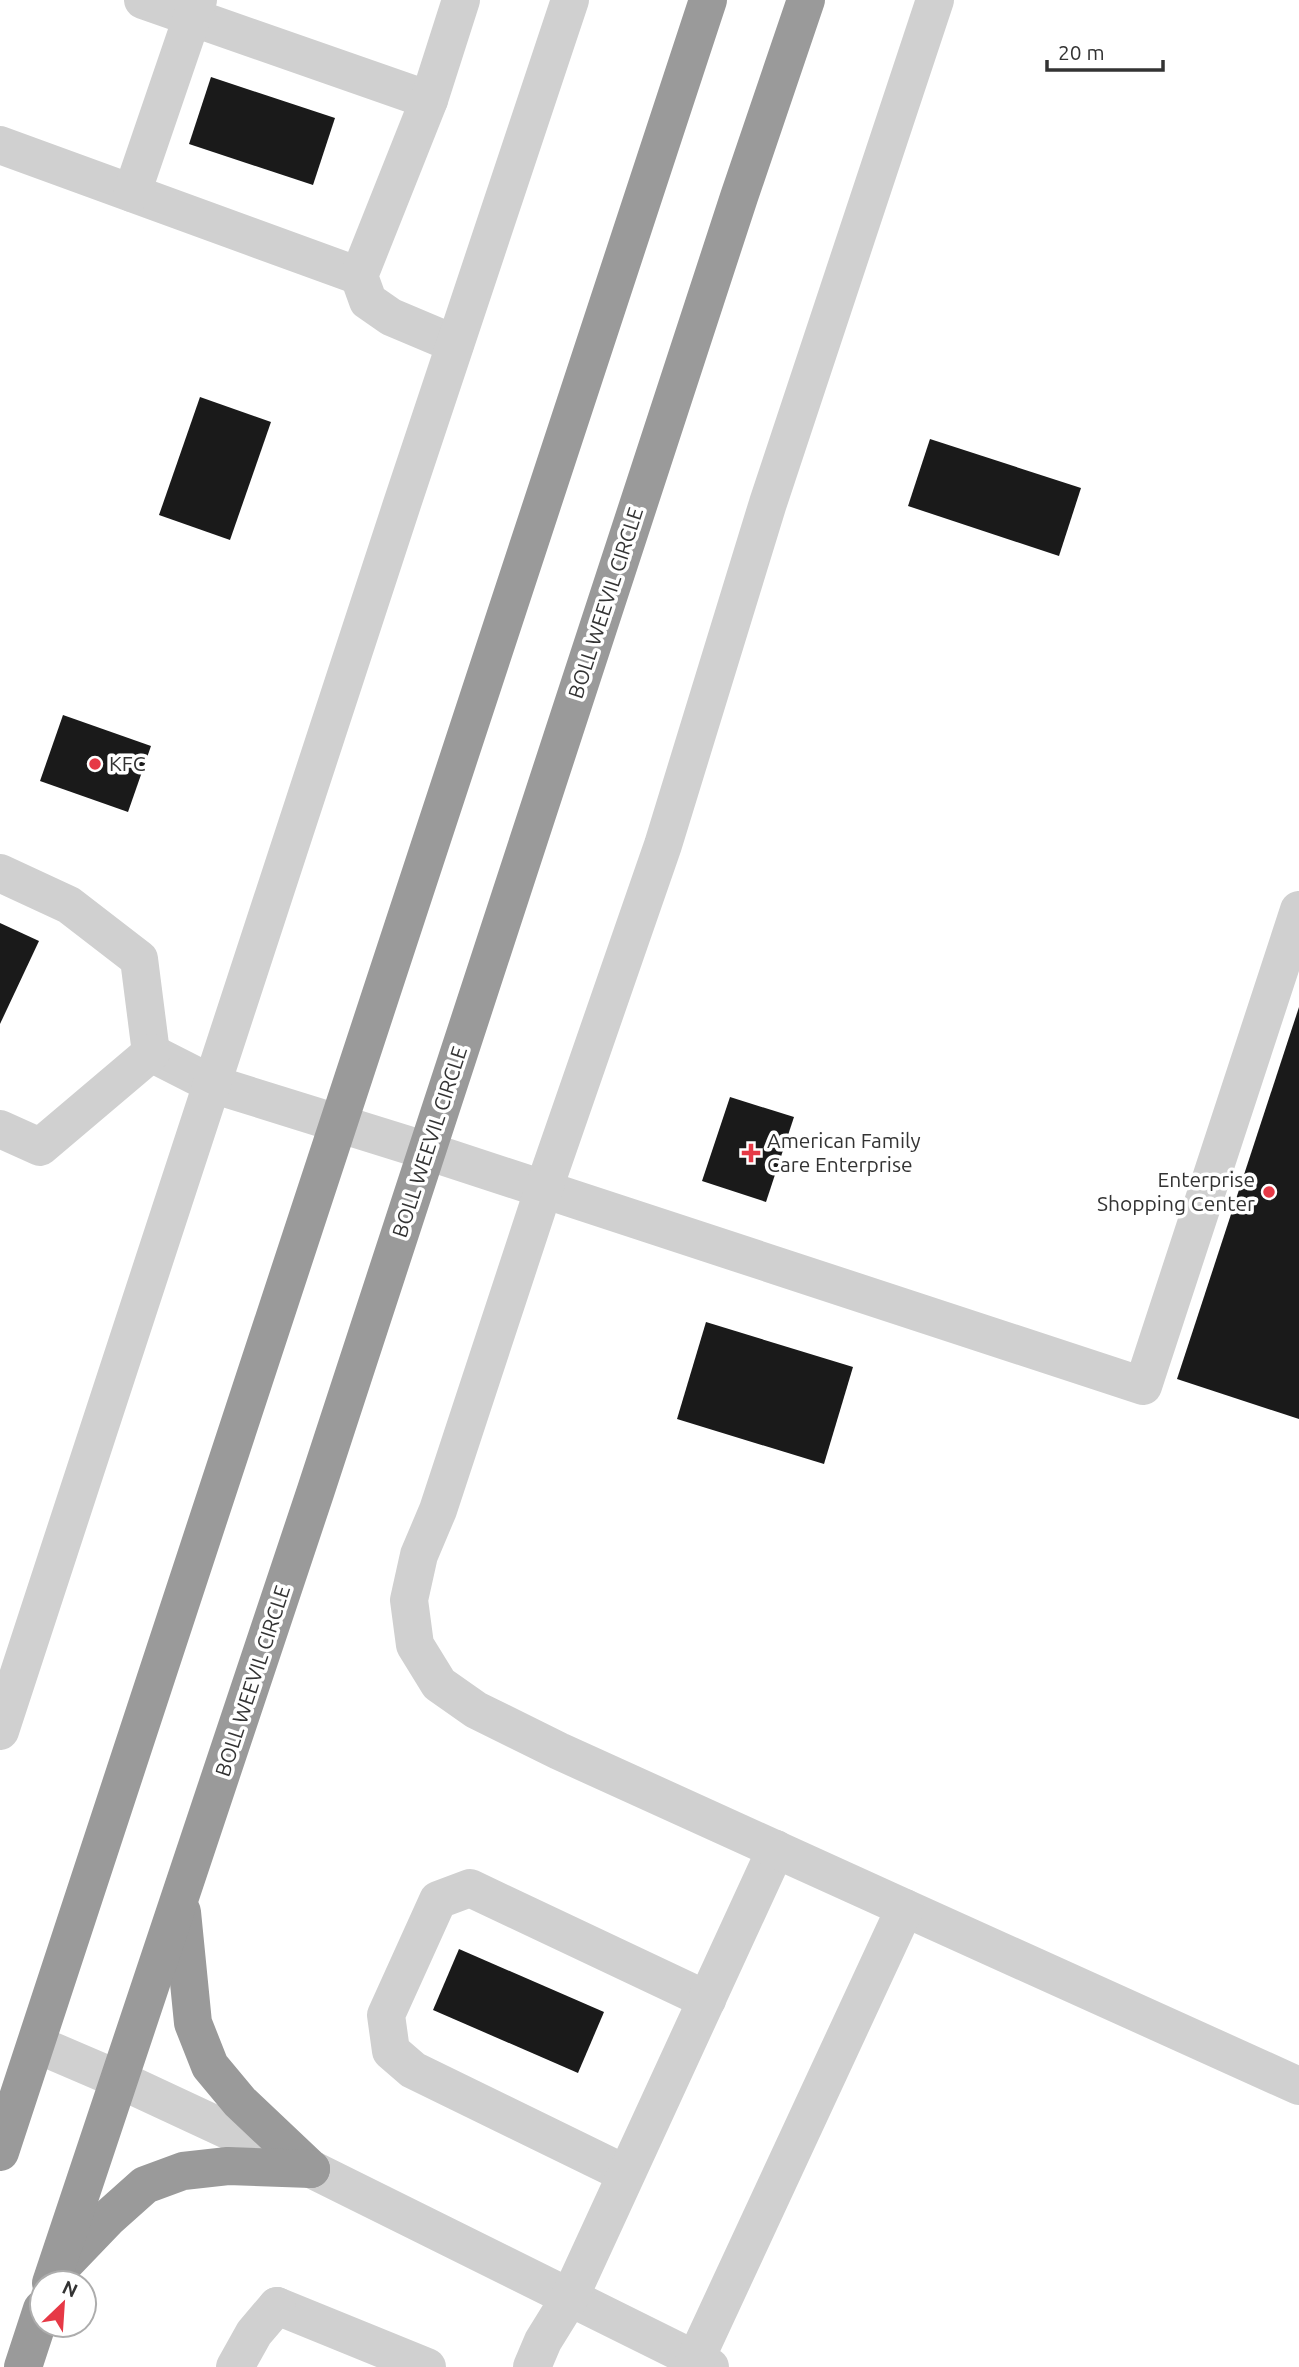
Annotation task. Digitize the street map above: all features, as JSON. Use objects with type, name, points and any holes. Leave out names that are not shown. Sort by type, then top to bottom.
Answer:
[{"type":"highway","points":[[0,2152],[708,0]]},
{"type":"highway","name":"BOLL WEEVIL CIRCLE","points":[[56,2269],[181,1898],[806,0]]},
{"type":"highway","points":[[181,1898],[193,2023],[210,2066],[240,2102],[311,2169]]},
{"type":"highway","points":[[66,2269],[108,2218],[145,2185],[183,2171],[228,2166],[311,2169]]},
{"type":"highway","name":"BOLL WEEVIL CIRCLE","points":[[23,2367],[32,2339]]},
{"type":"street","points":[[143,0],[195,9],[429,100]]},
{"type":"street","points":[[455,344],[391,317],[368,301],[359,276],[429,100],[461,0]]},
{"type":"street","points":[[0,1731],[570,0]]},
{"type":"street","points":[[935,0],[768,503],[663,845],[542,1191],[438,1510],[419,1555],[409,1600],[415,1645],[439,1684],[476,1710],[1299,2086]]},
{"type":"street","points":[[132,193],[195,9]]},
{"type":"street","points":[[0,145],[359,276]]},
{"type":"street","points":[[0,873],[69,905],[139,959],[151,1053]]},
{"type":"street","points":[[151,1053],[212,1084],[427,1151],[542,1191],[1143,1386],[1299,910]]},
{"type":"street","points":[[0,1129],[40,1147],[151,1053]]},
{"type":"street","points":[[532,2367],[543,2341],[569,2299],[776,1849]]},
{"type":"street","points":[[626,2174],[413,2070],[391,2051],[386,2015],[438,1899],[470,1888],[707,2000]]},
{"type":"street","points":[[36,2044],[311,2169],[699,2365],[905,1908]]},
{"type":"street","points":[[235,2367],[254,2333],[277,2306]]},
{"type":"street","points":[[254,2367],[277,2306]]},
{"type":"street","points":[[277,2306],[427,2367]]},
{"type":"building","points":[[211,77],[335,118],[313,185],[189,144]]},
{"type":"building","points":[[200,397],[271,422],[230,540],[159,515]]},
{"type":"building","points":[[930,439],[1081,488],[1059,556],[908,506]]},
{"type":"building","name":"KFC","points":[[63,715],[151,746],[128,812],[40,781]]},
{"type":"building","points":[[0,923],[39,941],[0,1024]]},
{"type":"building","name":"Enterprise Shopping Center","points":[[1299,1007],[1299,1419],[1177,1379]]},
{"type":"building","points":[[730,1097],[794,1117],[766,1202],[702,1181]]},
{"type":"building","points":[[706,1322],[853,1367],[824,1464],[677,1419]]},
{"type":"building","points":[[459,1949],[604,2012],[578,2073],[433,2010]]},
{"type":"place","name":"KFC","points":[[95,764]]},
{"type":"place","name":"American Family Care Enterprise","points":[[751,1153]]},
{"type":"place","name":"Enterprise Shopping Center","points":[[1269,1192]]}]
